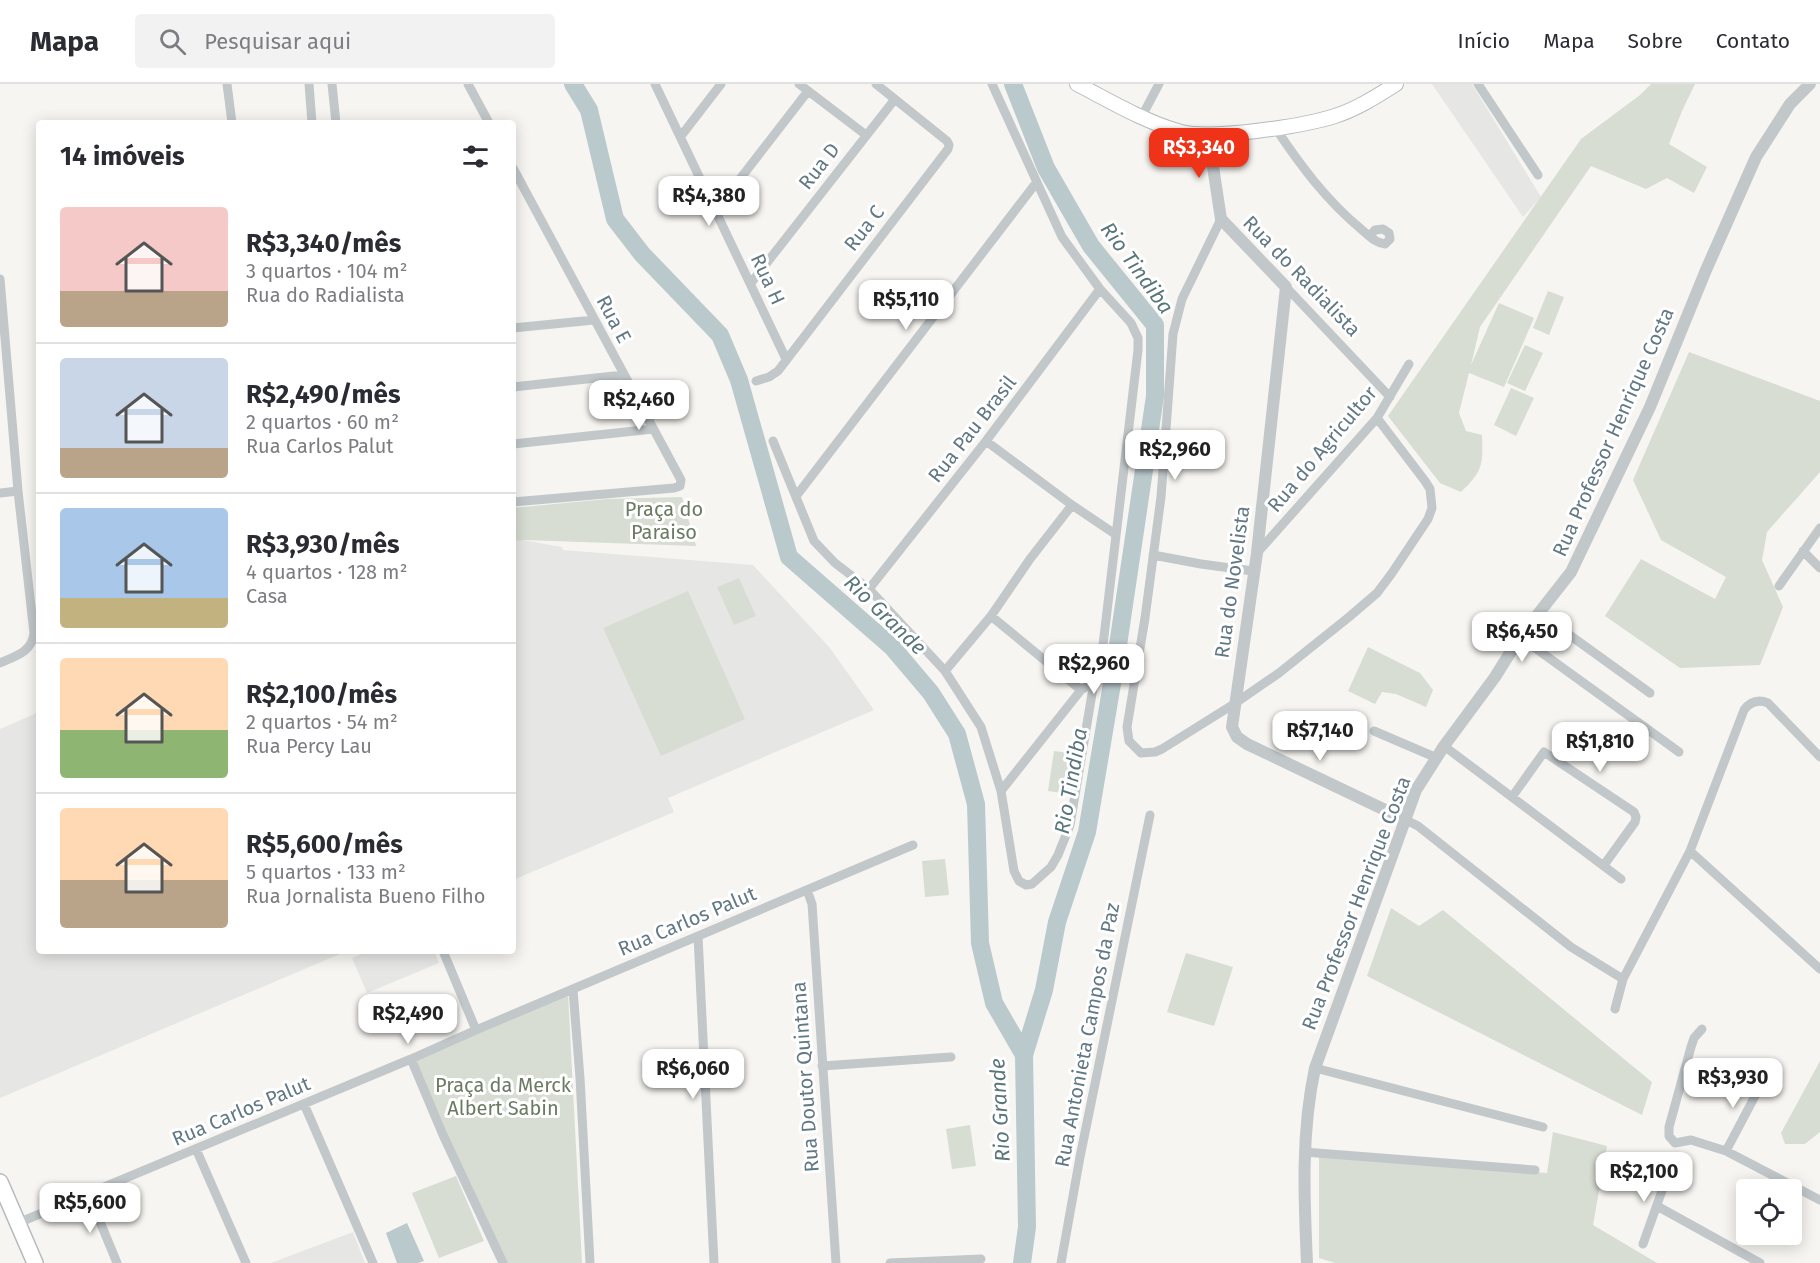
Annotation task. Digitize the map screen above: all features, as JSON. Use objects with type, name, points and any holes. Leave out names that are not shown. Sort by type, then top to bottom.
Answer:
[{"type":"main road","points":[[1077,84],[1142,116],[1181,132],[1208,134],[1276,129],[1335,116],[1352,110],[1396,84]]},
{"type":"main road","points":[[0,1182],[35,1263]]},
{"type":"street","points":[[227,84],[232,120]]},
{"type":"street","points":[[309,84],[312,120]]},
{"type":"street","points":[[332,84],[336,120]]},
{"type":"street","points":[[468,84],[487,120]]},
{"type":"street","name":"Rua H","points":[[655,84],[786,359]]},
{"type":"street","points":[[681,136],[721,84]]},
{"type":"street","points":[[799,84],[866,135]]},
{"type":"street","points":[[876,84],[895,99]]},
{"type":"street","points":[[773,441],[814,541],[835,563],[869,589],[945,671],[981,727],[1001,791],[1014,871],[1019,881],[1026,885],[1032,884],[1051,867],[1070,825],[1102,645],[1138,338],[1131,323],[1100,289],[1062,237],[992,84]]},
{"type":"street","points":[[1142,116],[1159,84]]},
{"type":"street","points":[[1478,84],[1538,175]]},
{"type":"street","name":"Rua Professor Henrique Costa","points":[[1307,1263],[1304,1152],[1307,1109],[1315,1068],[1416,790],[1444,746],[1495,677],[1520,637],[1571,572],[1650,407],[1715,249],[1756,157],[1790,104],[1810,84]]},
{"type":"street","points":[[716,210],[808,91]]},
{"type":"street","name":"Rua D","points":[[751,283],[895,99]]},
{"type":"street","name":"Rua C","points":[[756,381],[778,371],[948,149],[949,145],[895,99]]},
{"type":"street","points":[[1276,129],[1322,192],[1342,213],[1370,236]]},
{"type":"street","name":"Rua do Radialista","points":[[1208,134],[1221,219],[1390,397]]},
{"type":"street","name":"Rua E","points":[[516,174],[680,478],[680,486],[516,502]]},
{"type":"street","points":[[796,495],[1036,183]]},
{"type":"street","points":[[1221,219],[1182,299],[1173,334],[1161,496],[1127,727],[1129,741],[1141,753],[1149,753],[1162,748],[1280,673],[1377,593],[1428,519],[1432,500],[1425,481],[1377,418]]},
{"type":"street","points":[[0,279],[18,491],[36,643],[0,663]]},
{"type":"street","name":"Rua do Novelista","points":[[1286,287],[1257,553],[1232,727],[1237,737],[1246,744],[1404,819]]},
{"type":"street","name":"Rua Pau Brasil","points":[[869,589],[986,441],[1100,289]]},
{"type":"street","points":[[516,328],[594,320]]},
{"type":"street","name":"Rua do Agricultor","points":[[1257,553],[1377,418],[1409,364]]},
{"type":"street","points":[[516,387],[623,375]]},
{"type":"street","points":[[516,444],[653,429]]},
{"type":"street","points":[[986,441],[1115,534]]},
{"type":"street","points":[[0,492],[18,491]]},
{"type":"street","points":[[945,671],[992,616],[1030,559],[1072,505]]},
{"type":"street","points":[[1779,586],[1820,528]]},
{"type":"street","points":[[1803,551],[1820,568]]},
{"type":"street","points":[[1153,555],[1253,571]]},
{"type":"street","points":[[1539,613],[1650,693]]},
{"type":"street","points":[[992,616],[1081,690]]},
{"type":"street","points":[[1520,637],[1679,752]]},
{"type":"street","points":[[1001,791],[1081,690],[1094,682]]},
{"type":"street","points":[[1615,1010],[1623,979],[1690,851],[1744,710],[1749,704],[1762,701],[1768,703],[1820,757]]},
{"type":"street","points":[[1374,731],[1437,758]]},
{"type":"street","points":[[1444,746],[1621,879]]},
{"type":"street","points":[[1512,797],[1544,752],[1634,813],[1635,822],[1604,865]]},
{"type":"street","name":"Rua Antonieta Campos da Paz","points":[[1060,1263],[1149,815]]},
{"type":"street","points":[[1404,819],[1418,826],[1571,947],[1623,979]]},
{"type":"street","name":"Rua Carlos Palut","points":[[18,1222],[88,1195],[411,1059],[913,845]]},
{"type":"street","points":[[1690,851],[1820,969]]},
{"type":"street","name":"Rua Doutor Quintana","points":[[807,890],[812,904],[836,1263]]},
{"type":"street","points":[[698,936],[714,1263]]},
{"type":"street","points":[[444,954],[476,1030]]},
{"type":"street","points":[[573,990],[580,1068],[590,1263]]},
{"type":"street","points":[[1702,1029],[1694,1038],[1691,1047],[1668,1127],[1669,1136],[1675,1143],[1691,1140],[1726,1151],[1820,1200]]},
{"type":"street","points":[[822,1066],[951,1057]]},
{"type":"street","points":[[411,1059],[443,1136],[502,1263]]},
{"type":"street","points":[[1315,1068],[1543,1126]]},
{"type":"street","points":[[1726,1151],[1764,1079]]},
{"type":"street","points":[[304,1104],[373,1263]]},
{"type":"street","points":[[196,1149],[246,1263]]},
{"type":"street","points":[[1304,1152],[1535,1170]]},
{"type":"street","points":[[1643,1244],[1669,1171]]},
{"type":"street","points":[[88,1195],[117,1263]]},
{"type":"street","points":[[1657,1206],[1760,1263]]},
{"type":"street","points":[[890,1263],[981,1258]]},
{"type":"shaded area","points":[[1432,84],[1472,84],[1541,197],[1523,217]]},
{"type":"shaded area","points":[[516,539],[562,547],[563,550],[753,565],[830,648],[874,710],[668,798],[674,812],[516,879]]},
{"type":"shaded area","points":[[36,713],[36,954],[340,954],[0,1098],[0,729]]},
{"type":"shaded area","points":[[362,954],[435,954],[439,963],[367,993],[352,958]]},
{"type":"shaded area","points":[[407,1223],[424,1261],[397,1263],[386,1233]]},
{"type":"shaded area","points":[[353,1232],[365,1263],[271,1263]]},
{"type":"green space","points":[[1651,84],[1695,84],[1669,144],[1707,167],[1694,193],[1667,178],[1646,189],[1591,166],[1480,327],[1471,365],[1499,303],[1534,318],[1504,387],[1469,373],[1459,413],[1466,431],[1482,435],[1482,461],[1478,473],[1461,492],[1440,483],[1388,416],[1581,139],[1640,95]]},
{"type":"green space","points":[[1548,291],[1564,297],[1549,335],[1533,328]]},
{"type":"green space","points":[[1525,345],[1543,353],[1525,391],[1507,383]]},
{"type":"green space","points":[[1689,352],[1820,401],[1820,472],[1767,532],[1762,560],[1783,607],[1760,665],[1680,668],[1605,616],[1641,559],[1715,599],[1726,577],[1661,540],[1633,480]]},
{"type":"green space","points":[[1511,388],[1534,398],[1516,436],[1494,425]]},
{"type":"green space","name":"Praça do Paraiso","points":[[682,497],[696,546],[516,541],[516,508],[607,499]]},
{"type":"green space","points":[[739,578],[756,616],[734,625],[717,587]]},
{"type":"green space","points":[[688,591],[745,719],[661,756],[603,628]]},
{"type":"green space","points":[[1368,647],[1420,673],[1433,690],[1426,707],[1396,694],[1382,692],[1375,704],[1348,691]]},
{"type":"green space","points":[[1054,751],[1077,754],[1071,794],[1048,791]]},
{"type":"green space","points":[[945,859],[949,895],[925,897],[922,861]]},
{"type":"green space","points":[[1391,908],[1419,926],[1443,910],[1652,1082],[1642,1115],[1367,976]]},
{"type":"green space","points":[[1186,953],[1233,967],[1214,1026],[1167,1012]]},
{"type":"green space","name":"Praça da Merck Albert Sabin","points":[[568,993],[582,1263],[499,1263],[412,1059]]},
{"type":"green space","points":[[1820,1061],[1820,1132],[1805,1144],[1785,1144],[1781,1133]]},
{"type":"green space","points":[[970,1125],[976,1166],[952,1169],[946,1129]]},
{"type":"green space","points":[[1553,1132],[1607,1146],[1593,1225],[1657,1263],[1335,1263],[1319,1258],[1319,1156],[1547,1173]]},
{"type":"green space","points":[[456,1176],[484,1241],[439,1258],[412,1193]]},
{"type":"waterway","name":"Rio Grande","points":[[573,84],[589,110],[615,219],[642,254],[720,335],[739,380],[789,557],[892,647],[931,693],[957,734],[976,804],[980,943],[994,1003],[1024,1055],[1027,1227],[1022,1263]]},
{"type":"waterway","name":"Rio Tindiba","points":[[1013,84],[1046,168],[1091,246],[1155,325],[1155,396],[1114,672],[1087,832],[1057,922],[1044,990],[1024,1055]]}]
